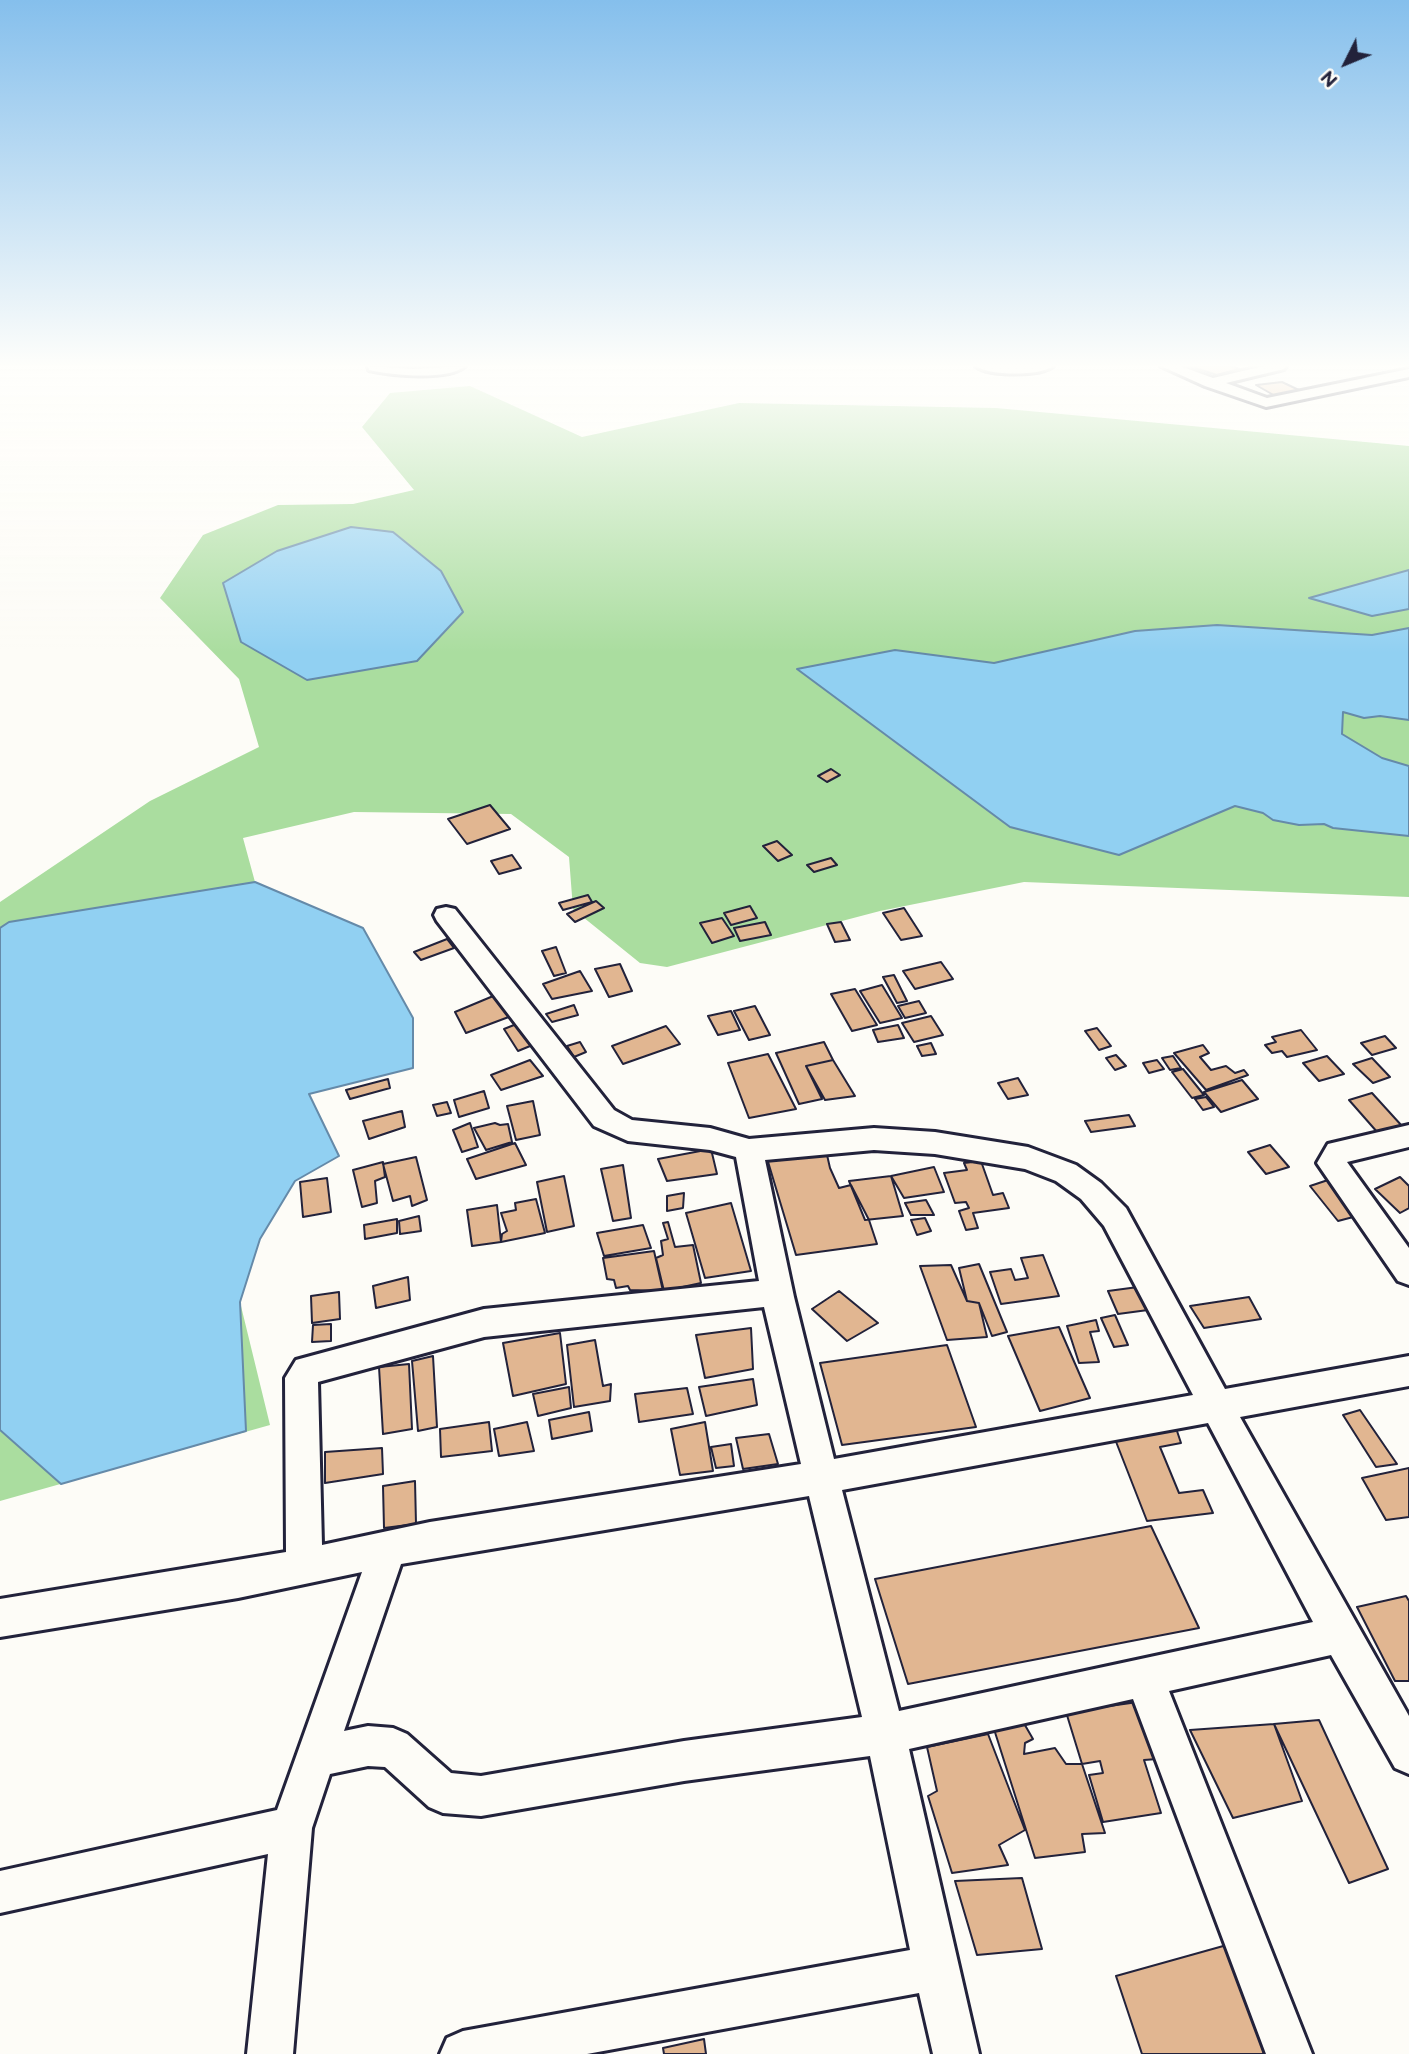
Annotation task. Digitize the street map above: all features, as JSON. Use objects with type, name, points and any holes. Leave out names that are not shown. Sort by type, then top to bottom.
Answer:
[{"type":"street","points":[[446,915],[604,1118],[628,1130],[710,1139],[749,1150],[874,1139],[935,1143],[1028,1158],[1066,1173],[1091,1191],[1115,1217],[1219,1406],[1338,1635],[1409,1754]]},
{"type":"street","points":[[1409,1136],[1338,1152],[1331,1163],[1409,1272]]},
{"type":"street","points":[[749,1150],[777,1292],[820,1478],[886,1734],[934,1968],[956,2054]]},
{"type":"street","points":[[304,1566],[300,1378],[308,1370],[484,1324],[777,1292]]},
{"type":"street","points":[[0,1618],[238,1580],[388,1549],[820,1478],[1409,1371]]},
{"type":"street","points":[[270,2054],[291,1828],[388,1549]]},
{"type":"street","points":[[316,1757],[368,1746],[393,1748],[443,1793],[481,1796],[684,1762],[886,1734],[1338,1635]]},
{"type":"street","points":[[1144,1678],[1289,2054]]},
{"type":"street","points":[[0,1892],[291,1828]]},
{"type":"street","points":[[463,2054],[934,1968]]},
{"type":"green space","points":[[391,462],[1409,462],[1409,897],[1024,882],[880,911],[667,967],[640,963],[573,909],[569,857],[511,814],[354,812],[243,838],[255,882],[363,928],[413,1018],[413,1068],[309,1094],[339,1156],[295,1181],[260,1239],[240,1302],[270,1425],[0,1501],[0,902],[150,801],[259,747],[239,679],[160,598],[203,535],[278,505],[353,504],[414,490]]},
{"type":"water","points":[[351,527],[393,532],[441,571],[463,612],[417,661],[307,680],[241,642],[223,583],[277,551]]},
{"type":"water","points":[[1409,570],[1409,609],[1372,616],[1309,598]]},
{"type":"water","points":[[1217,625],[1372,635],[1409,628],[1409,720],[1380,716],[1364,718],[1343,712],[1342,734],[1382,758],[1409,766],[1409,836],[1333,828],[1324,824],[1299,825],[1273,820],[1263,813],[1235,806],[1119,855],[1010,827],[797,669],[895,650],[994,663],[1135,631]]},
{"type":"water","points":[[255,882],[363,928],[413,1018],[413,1068],[309,1094],[339,1156],[295,1181],[260,1239],[240,1302],[246,1431],[61,1484],[0,1430],[0,928],[9,922]]},
{"type":"building","points":[[831,769],[840,775],[827,782],[818,776]]},
{"type":"building","points":[[490,805],[510,829],[467,844],[448,819]]},
{"type":"building","points":[[777,841],[792,855],[778,861],[763,846]]},
{"type":"building","points":[[512,855],[521,868],[499,874],[491,861]]},
{"type":"building","points":[[831,858],[837,865],[814,872],[807,865]]},
{"type":"building","points":[[588,895],[592,902],[563,910],[559,903]]},
{"type":"building","points":[[596,901],[604,908],[575,922],[567,914]]},
{"type":"building","points":[[750,906],[757,918],[731,925],[724,913]]},
{"type":"building","points":[[904,908],[922,936],[901,940],[883,913]]},
{"type":"building","points":[[722,918],[734,936],[712,943],[700,923]]},
{"type":"building","points":[[765,922],[771,935],[740,941],[734,928]]},
{"type":"building","points":[[841,922],[850,940],[835,942],[827,924]]},
{"type":"building","points":[[447,939],[454,948],[421,960],[414,952]]},
{"type":"building","points":[[556,947],[566,973],[554,976],[542,951]]},
{"type":"building","points":[[941,962],[953,979],[915,989],[903,971]]},
{"type":"building","points":[[620,964],[632,991],[609,997],[595,969]]},
{"type":"building","points":[[580,971],[592,991],[552,999],[543,984]]},
{"type":"building","points":[[894,975],[907,1001],[897,1003],[883,977]]},
{"type":"building","points":[[882,985],[902,1018],[880,1023],[860,991]]},
{"type":"building","points":[[855,989],[877,1025],[852,1031],[831,994]]},
{"type":"building","points":[[498,994],[514,1015],[466,1033],[455,1012]]},
{"type":"building","points":[[919,1001],[926,1013],[905,1018],[898,1006]]},
{"type":"building","points":[[574,1005],[578,1015],[552,1022],[546,1014]]},
{"type":"building","points":[[755,1006],[770,1035],[749,1040],[734,1011]]},
{"type":"building","points":[[731,1011],[740,1030],[718,1035],[708,1016]]},
{"type":"building","points":[[931,1016],[943,1035],[914,1042],[902,1023]]},
{"type":"building","points":[[519,1023],[535,1044],[518,1051],[504,1029]]},
{"type":"building","points":[[898,1025],[904,1038],[878,1042],[873,1030]]},
{"type":"building","points":[[666,1026],[680,1044],[623,1064],[612,1046]]},
{"type":"building","points":[[1097,1028],[1111,1046],[1099,1050],[1085,1031]]},
{"type":"building","points":[[1301,1030],[1317,1050],[1287,1057],[1282,1051],[1272,1053],[1265,1045],[1276,1042],[1272,1037]]},
{"type":"building","points":[[1385,1036],[1396,1048],[1372,1055],[1361,1043]]},
{"type":"building","points":[[580,1042],[586,1052],[574,1057],[567,1046]]},
{"type":"building","points":[[824,1042],[833,1060],[806,1066],[822,1099],[799,1104],[776,1053]]},
{"type":"building","points":[[931,1043],[936,1054],[922,1056],[917,1046]]},
{"type":"building","points":[[1203,1045],[1209,1053],[1200,1057],[1211,1070],[1226,1066],[1235,1073],[1244,1070],[1248,1075],[1206,1090],[1174,1053]]},
{"type":"building","points":[[768,1054],[796,1109],[749,1118],[728,1063]]},
{"type":"building","points":[[1116,1055],[1126,1066],[1115,1070],[1106,1058]]},
{"type":"building","points":[[1173,1056],[1181,1068],[1170,1070],[1162,1058]]},
{"type":"building","points":[[1327,1056],[1344,1074],[1319,1081],[1303,1063]]},
{"type":"building","points":[[1372,1058],[1390,1077],[1373,1083],[1353,1064]]},
{"type":"building","points":[[530,1060],[543,1076],[501,1090],[491,1075]]},
{"type":"building","points":[[833,1060],[855,1096],[825,1100],[806,1066]]},
{"type":"building","points":[[1157,1060],[1164,1069],[1149,1073],[1143,1063]]},
{"type":"building","points":[[1183,1069],[1204,1095],[1192,1098],[1172,1072]]},
{"type":"building","points":[[1018,1078],[1028,1095],[1008,1099],[998,1083]]},
{"type":"building","points":[[388,1079],[390,1088],[350,1099],[346,1090]]},
{"type":"building","points":[[1242,1080],[1258,1099],[1221,1112],[1204,1092]]},
{"type":"building","points":[[484,1091],[489,1108],[459,1117],[454,1100]]},
{"type":"building","points":[[1372,1093],[1402,1126],[1378,1133],[1349,1100]]},
{"type":"building","points":[[1206,1097],[1214,1107],[1203,1110],[1195,1099]]},
{"type":"building","points":[[533,1101],[540,1135],[516,1140],[507,1106]]},
{"type":"building","points":[[447,1102],[451,1113],[437,1116],[433,1105]]},
{"type":"building","points":[[402,1111],[405,1127],[369,1139],[363,1121]]},
{"type":"building","points":[[1129,1115],[1135,1126],[1091,1132],[1085,1121]]},
{"type":"building","points":[[470,1123],[478,1147],[462,1152],[453,1130]]},
{"type":"building","points":[[495,1123],[508,1124],[512,1142],[486,1150],[474,1128]]},
{"type":"building","points":[[822,1133],[830,1168],[839,1188],[851,1185],[869,1220],[877,1244],[796,1255],[763,1145]]},
{"type":"building","points":[[515,1143],[526,1165],[476,1179],[467,1159]]},
{"type":"building","points":[[1270,1145],[1289,1167],[1266,1174],[1248,1152]]},
{"type":"building","points":[[711,1149],[717,1174],[667,1181],[658,1159]]},
{"type":"building","points":[[416,1157],[427,1200],[412,1206],[410,1196],[393,1201],[383,1164]]},
{"type":"building","points":[[990,1160],[991,1163],[982,1164],[993,1195],[1003,1193],[1009,1208],[973,1213],[978,1228],[966,1230],[959,1211],[969,1208],[966,1202],[955,1203],[944,1173],[967,1170],[964,1163]]},
{"type":"building","points":[[383,1162],[385,1177],[375,1181],[377,1203],[362,1207],[353,1170]]},
{"type":"building","points":[[623,1165],[631,1218],[613,1221],[601,1169]]},
{"type":"building","points":[[934,1167],[944,1192],[904,1198],[891,1176]]},
{"type":"building","points":[[564,1176],[574,1226],[547,1232],[537,1182]]},
{"type":"building","points":[[891,1176],[903,1216],[865,1220],[849,1181]]},
{"type":"building","points":[[1400,1177],[1409,1186],[1409,1208],[1400,1213],[1375,1189]]},
{"type":"building","points":[[327,1178],[331,1212],[303,1217],[300,1182]]},
{"type":"building","points":[[1328,1180],[1357,1216],[1338,1221],[1310,1186]]},
{"type":"building","points":[[684,1193],[683,1208],[667,1211],[667,1196]]},
{"type":"building","points":[[536,1199],[545,1233],[501,1242],[502,1234],[507,1231],[501,1213],[516,1210],[515,1203]]},
{"type":"building","points":[[926,1200],[934,1215],[911,1215],[905,1203]]},
{"type":"building","points":[[731,1203],[751,1271],[705,1278],[686,1213]]},
{"type":"building","points":[[497,1205],[501,1242],[472,1246],[467,1210]]},
{"type":"building","points":[[419,1216],[421,1231],[400,1234],[399,1221]]},
{"type":"building","points":[[925,1218],[931,1231],[917,1235],[911,1220]]},
{"type":"building","points":[[397,1219],[397,1233],[365,1239],[364,1225]]},
{"type":"building","points":[[668,1222],[675,1247],[693,1245],[701,1283],[664,1291],[656,1258],[663,1255],[661,1241],[668,1239],[663,1223]]},
{"type":"building","points":[[643,1225],[651,1248],[604,1256],[597,1233]]},
{"type":"building","points":[[654,1251],[663,1291],[630,1290],[628,1286],[616,1288],[614,1280],[607,1279],[603,1258]]},
{"type":"building","points":[[1043,1255],[1059,1296],[1001,1304],[990,1272],[1011,1269],[1015,1280],[1028,1278],[1021,1258]]},
{"type":"building","points":[[979,1264],[1007,1332],[992,1336],[979,1303],[967,1301],[959,1268]]},
{"type":"building","points":[[951,1265],[967,1301],[979,1303],[987,1337],[947,1340],[920,1266]]},
{"type":"building","points":[[408,1277],[410,1300],[376,1308],[373,1286]]},
{"type":"building","points":[[1138,1287],[1148,1310],[1118,1314],[1108,1291]]},
{"type":"building","points":[[839,1291],[878,1323],[847,1341],[812,1309]]},
{"type":"building","points":[[339,1292],[340,1319],[312,1323],[311,1296]]},
{"type":"building","points":[[1249,1297],[1261,1319],[1204,1328],[1190,1306]]},
{"type":"building","points":[[1115,1315],[1128,1345],[1114,1347],[1101,1318]]},
{"type":"building","points":[[1096,1320],[1099,1331],[1090,1332],[1099,1362],[1079,1363],[1067,1326]]},
{"type":"building","points":[[331,1324],[331,1341],[312,1342],[313,1325]]},
{"type":"building","points":[[1059,1327],[1090,1398],[1040,1411],[1008,1336]]},
{"type":"building","points":[[751,1328],[753,1369],[705,1378],[696,1335]]},
{"type":"building","points":[[560,1333],[566,1384],[513,1396],[503,1343]]},
{"type":"building","points":[[595,1340],[603,1386],[611,1384],[610,1401],[574,1407],[567,1345]]},
{"type":"building","points":[[947,1345],[976,1427],[842,1445],[820,1363]]},
{"type":"building","points":[[433,1356],[437,1427],[418,1431],[412,1361]]},
{"type":"building","points":[[409,1364],[412,1429],[383,1434],[379,1367]]},
{"type":"building","points":[[753,1379],[757,1405],[706,1416],[699,1387]]},
{"type":"building","points":[[569,1387],[571,1408],[538,1416],[533,1394]]},
{"type":"building","points":[[687,1388],[693,1414],[639,1422],[635,1394]]},
{"type":"building","points":[[1360,1410],[1397,1464],[1376,1467],[1343,1415]]},
{"type":"building","points":[[589,1412],[592,1431],[552,1439],[549,1420]]},
{"type":"building","points":[[489,1422],[492,1451],[441,1457],[440,1429]]},
{"type":"building","points":[[527,1422],[534,1451],[499,1456],[494,1429]]},
{"type":"building","points":[[705,1422],[713,1471],[680,1475],[671,1429]]},
{"type":"building","points":[[1176,1428],[1181,1443],[1160,1447],[1179,1493],[1203,1490],[1213,1513],[1147,1521],[1113,1434]]},
{"type":"building","points":[[769,1434],[778,1464],[743,1469],[736,1438]]},
{"type":"building","points":[[731,1444],[734,1466],[716,1468],[711,1447]]},
{"type":"building","points":[[382,1448],[383,1474],[325,1483],[325,1452]]},
{"type":"building","points":[[1409,1468],[1409,1517],[1386,1520],[1362,1478]]},
{"type":"building","points":[[415,1481],[416,1524],[384,1528],[383,1486]]},
{"type":"building","points":[[1151,1526],[1199,1628],[908,1684],[875,1579]]},
{"type":"building","points":[[1406,1596],[1409,1601],[1409,1681],[1395,1681],[1357,1607]]},
{"type":"building","points":[[1138,1702],[1157,1759],[1144,1760],[1161,1813],[1103,1822],[1089,1775],[1103,1773],[1100,1761],[1082,1764],[1066,1712]]},
{"type":"building","points":[[1022,1720],[1033,1739],[1025,1743],[1024,1754],[1055,1748],[1066,1764],[1082,1764],[1105,1833],[1082,1834],[1085,1852],[1035,1858],[993,1726]]},
{"type":"building","points":[[1319,1720],[1388,1869],[1349,1883],[1274,1724]]},
{"type":"building","points":[[1274,1724],[1302,1801],[1233,1818],[1190,1730]]},
{"type":"building","points":[[988,1734],[1025,1830],[999,1845],[1008,1865],[952,1873],[928,1796],[937,1791],[927,1747]]},
{"type":"building","points":[[1022,1878],[1042,1949],[977,1955],[955,1881]]},
{"type":"building","points":[[1234,1943],[1264,2054],[1142,2054],[1116,1976]]},
{"type":"building","points":[[704,2039],[706,2054],[664,2054],[663,2048]]}]
